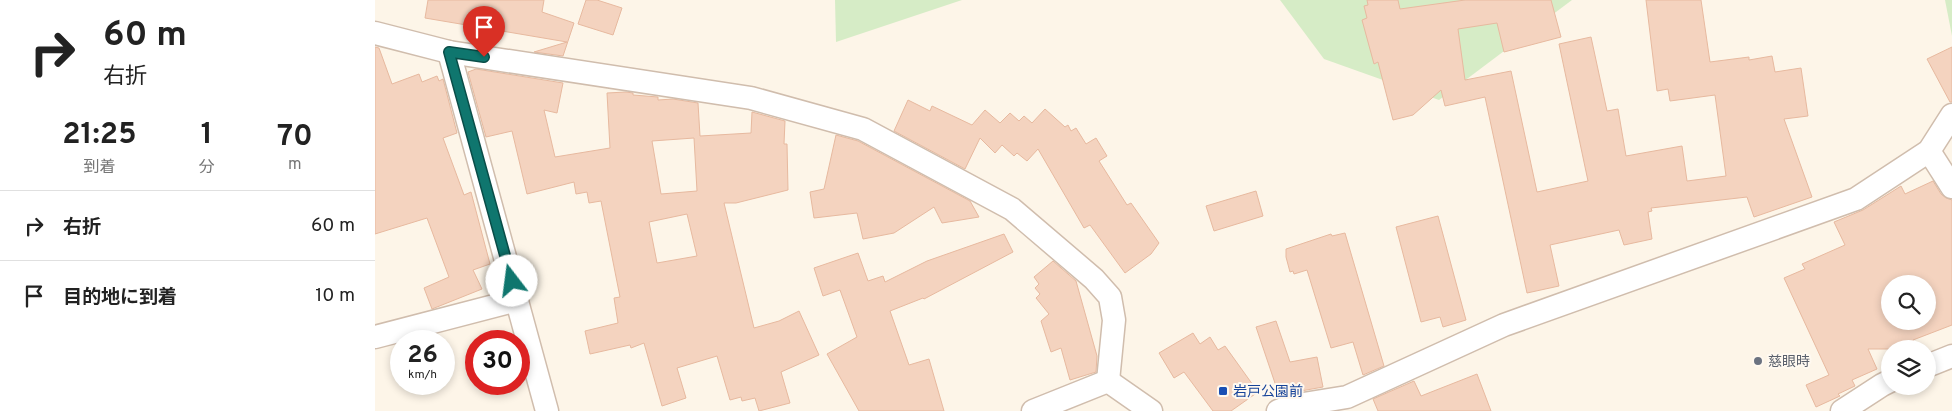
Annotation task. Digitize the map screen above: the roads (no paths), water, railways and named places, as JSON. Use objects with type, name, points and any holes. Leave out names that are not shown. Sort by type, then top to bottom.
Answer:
[{"type":"street","points":[[375,33],[449,52],[751,98],[863,129],[1011,209],[1094,279],[1110,297],[1113,320],[1108,382]]},
{"type":"street","points":[[449,52],[547,411]]},
{"type":"street","points":[[1278,411],[1291,406],[1347,397],[1504,325],[1856,199],[1929,151],[1952,115]]},
{"type":"street","points":[[1929,151],[1952,187]]},
{"type":"street","points":[[375,338],[517,300]]},
{"type":"street","points":[[1936,362],[1952,356]]},
{"type":"street","points":[[1033,411],[1108,382]]},
{"type":"street","points":[[1108,382],[1151,411]]},
{"type":"street","points":[[1842,411],[1881,385]]},
{"type":"place","name":"慈眼時","points":[[1758,361]]},
{"type":"place","name":"岩戸公園前","points":[[1223,391]]}]
